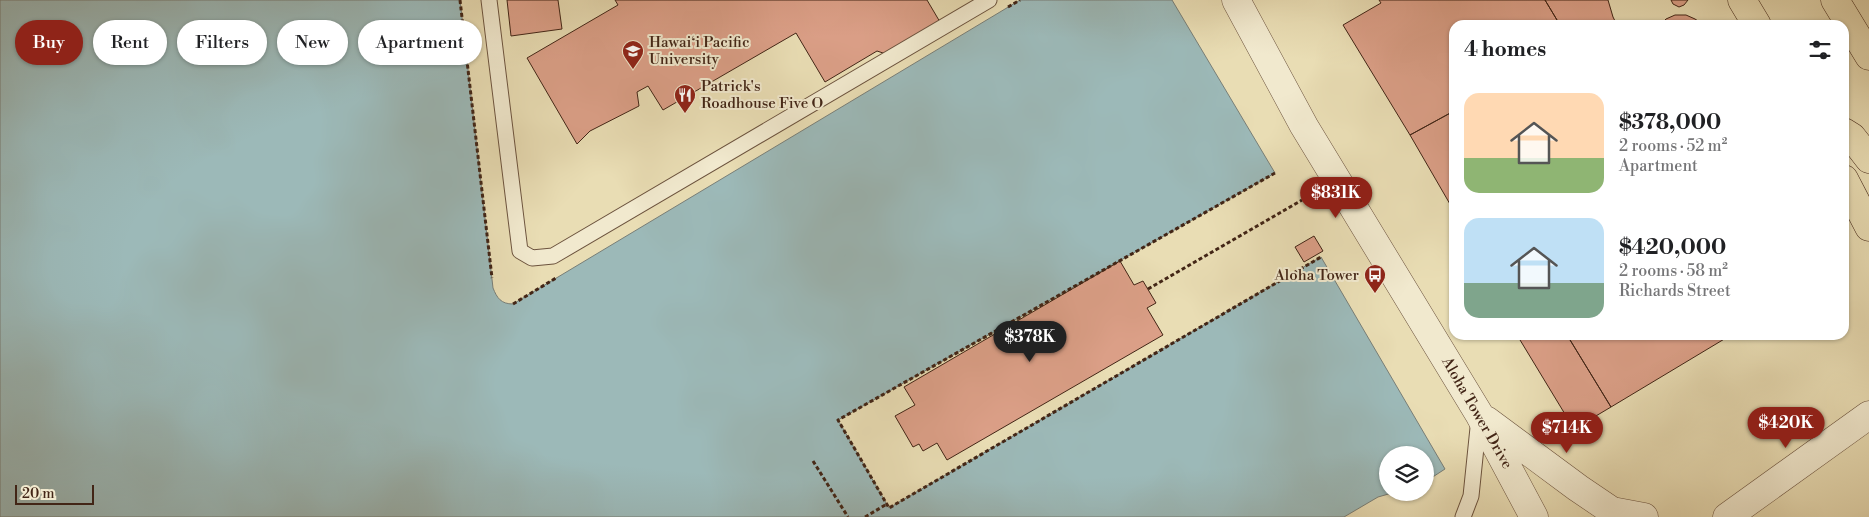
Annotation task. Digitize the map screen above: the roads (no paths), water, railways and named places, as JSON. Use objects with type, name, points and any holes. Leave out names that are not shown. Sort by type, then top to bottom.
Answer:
[{"type":"main road","points":[[1835,0],[1845,20]]},
{"type":"main road","points":[[1849,28],[1857,44]]},
{"type":"main road","points":[[1849,135],[1869,159]]},
{"type":"main road","points":[[1849,188],[1869,226]]},
{"type":"street","name":"Aloha Tower Drive","points":[[1236,0],[1304,126],[1479,414],[1534,517]]},
{"type":"street","points":[[1479,414],[1612,511],[1644,517]]},
{"type":"street","points":[[1727,517],[1869,415]]},
{"type":"lane","points":[[490,0],[520,251],[532,258],[553,256],[989,0]]},
{"type":"lane","points":[[1463,517],[1470,496],[1479,414]]},
{"type":"water","points":[[0,0],[460,0],[462,20],[358,20],[358,65],[467,65],[493,288],[500,300],[513,304],[1020,0],[1172,0],[1275,173],[838,420],[889,508],[1321,257],[1432,446],[1379,446],[1379,497],[1344,517],[0,517]]},
{"type":"water","points":[[1434,450],[1445,469],[1434,476]]},
{"type":"place","name":"Hawai‘i Pacific University","points":[[633,70]]},
{"type":"place","name":"Patrick's Roadhouse Five O","points":[[685,114]]},
{"type":"place","name":"Aloha Tower","points":[[1375,294]]}]
